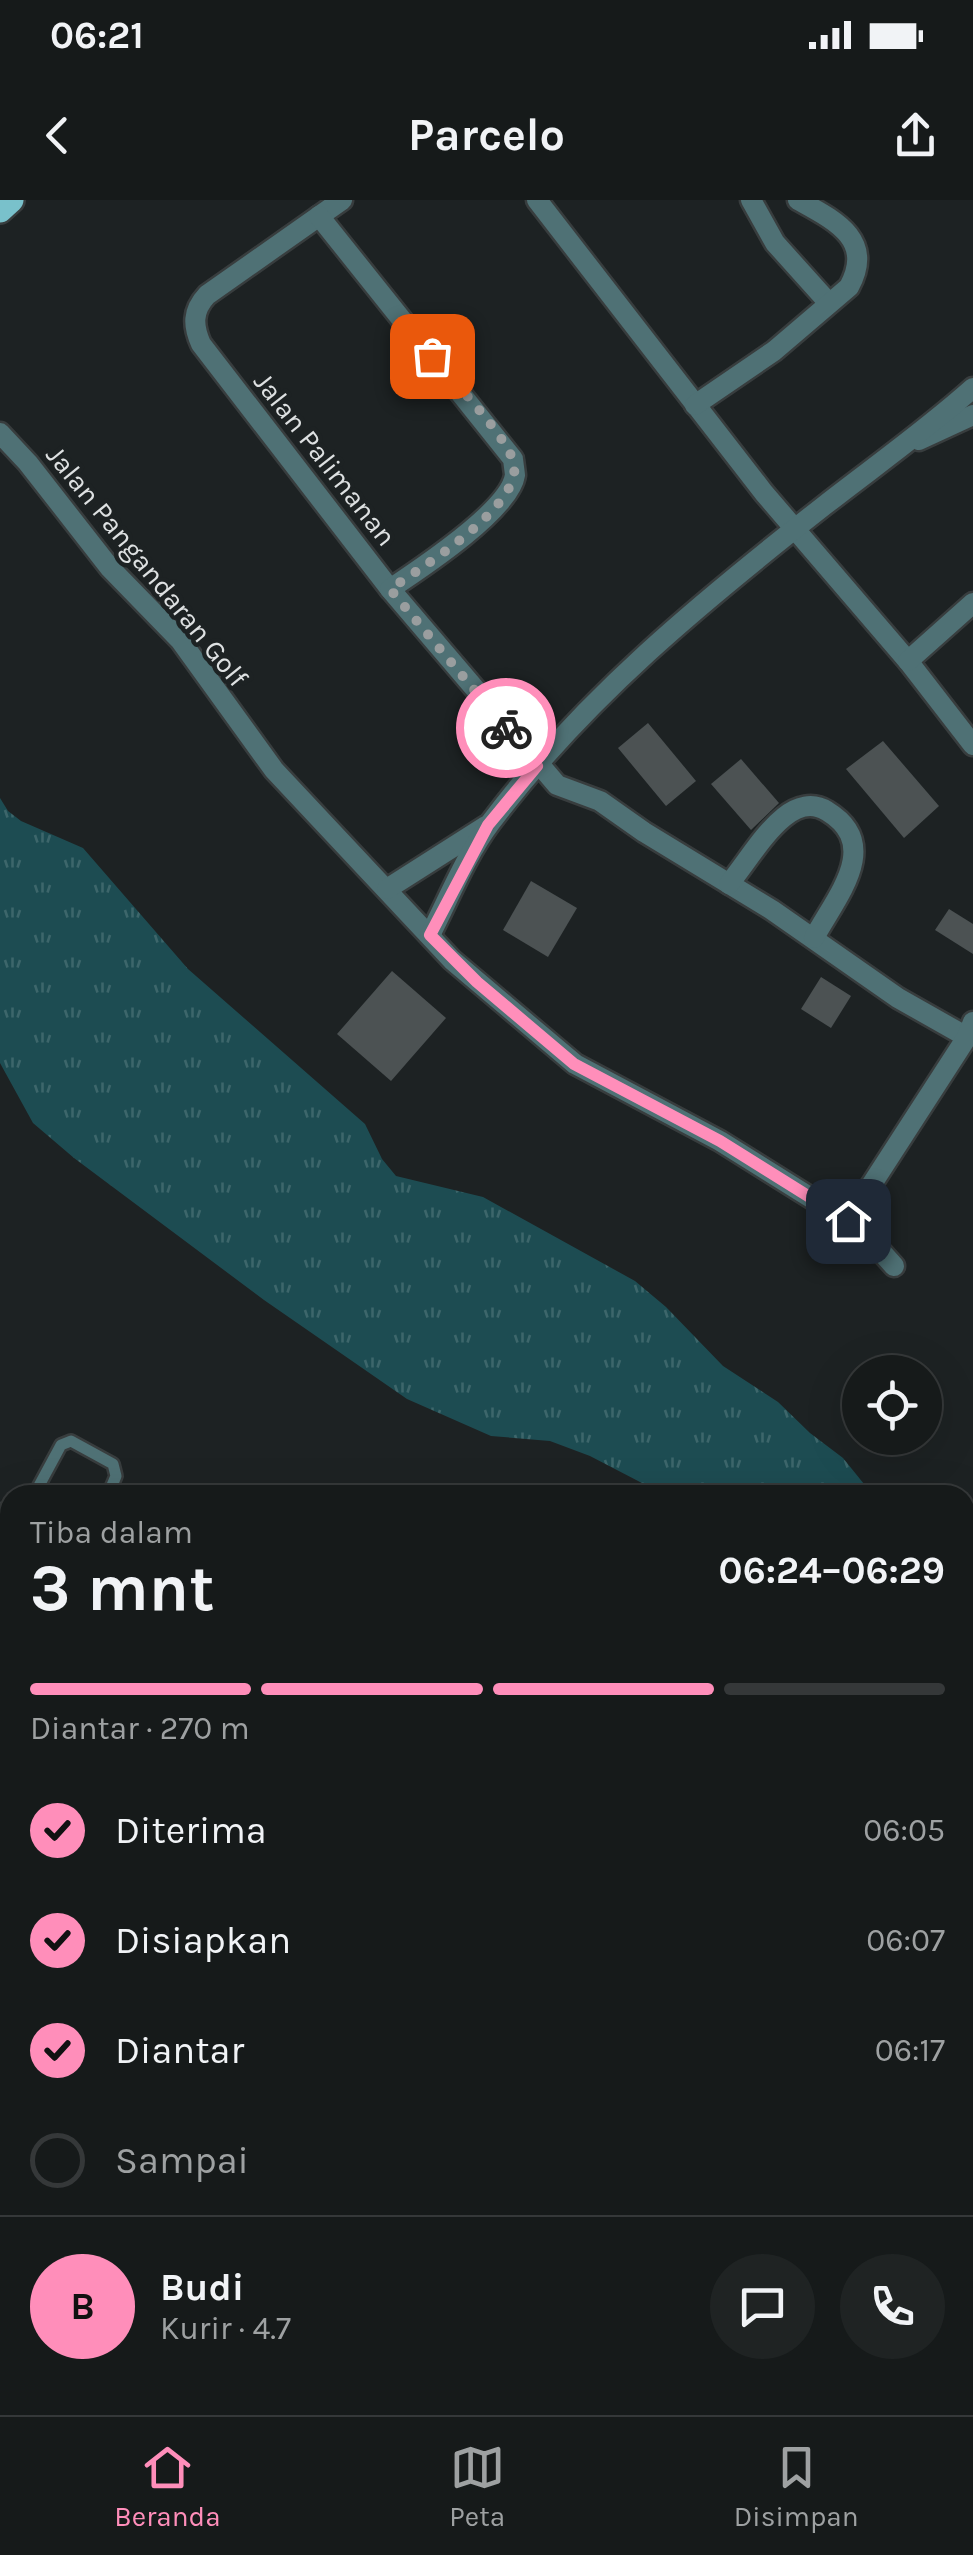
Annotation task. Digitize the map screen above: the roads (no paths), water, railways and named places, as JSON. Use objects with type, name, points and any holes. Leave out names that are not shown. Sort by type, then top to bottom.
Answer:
[{"type":"main road","points":[[0,210],[11,200]]},
{"type":"street","points":[[342,200],[319,216],[500,440],[512,459],[516,475],[507,493],[470,532],[390,589]]},
{"type":"street","points":[[537,200],[695,405],[973,745]]},
{"type":"street","points":[[750,200],[775,244],[828,302]]},
{"type":"street","points":[[695,405],[774,351],[849,286],[856,273],[858,252],[840,224],[798,200]]},
{"type":"street","name":"Jalan Palimanan","points":[[319,216],[216,286],[199,303],[194,319],[201,344],[390,589],[556,785],[600,800],[644,832],[814,938],[898,998],[970,1029]]},
{"type":"street","points":[[430,935],[488,825],[537,766],[639,658],[796,528],[908,445],[973,388]]},
{"type":"street","points":[[908,445],[973,415]]},
{"type":"street","name":"Jalan Pangandaran Golf","points":[[0,433],[110,568],[180,640],[274,770],[477,982],[574,1064],[720,1141],[848,1221],[868,1236],[894,1266]]},
{"type":"street","points":[[908,661],[973,603]]},
{"type":"street","points":[[730,884],[784,817],[808,805],[819,806],[835,816],[852,836],[855,856],[814,938]]},
{"type":"street","points":[[387,888],[488,825]]},
{"type":"street","points":[[848,1221],[970,1029]]},
{"type":"lane","points":[[39,1485],[60,1445],[71,1441],[112,1464],[116,1476],[112,1485]]}]
